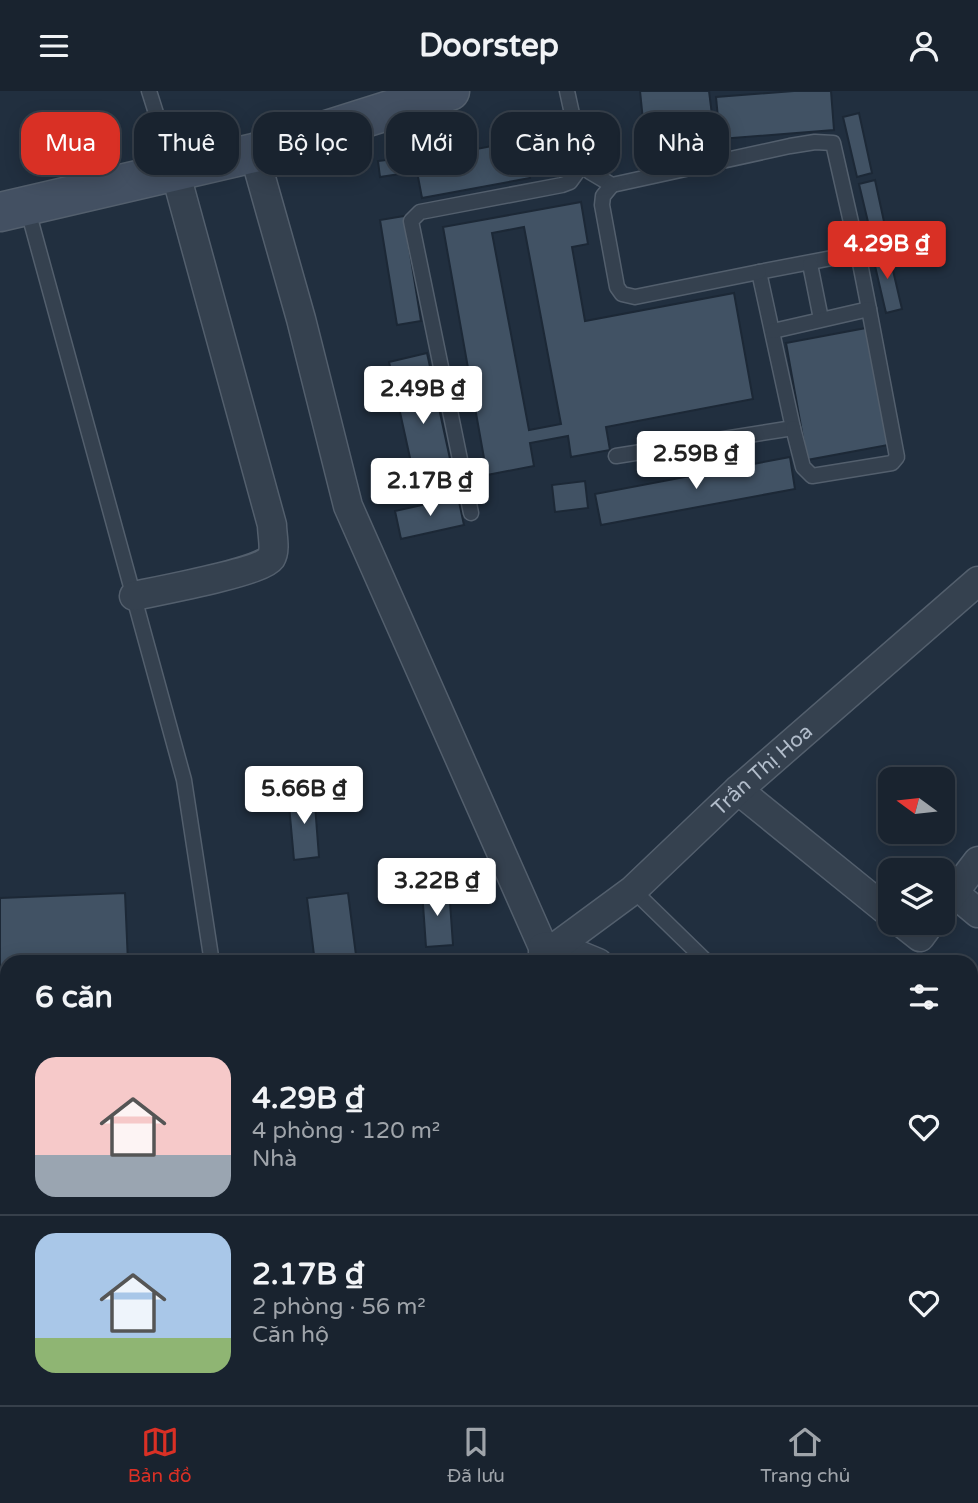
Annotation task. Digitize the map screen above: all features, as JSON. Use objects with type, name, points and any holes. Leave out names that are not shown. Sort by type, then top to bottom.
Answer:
[{"type":"street","points":[[369,112],[405,99],[450,91]]},
{"type":"street","points":[[13,208],[157,175]]},
{"type":"street","points":[[134,596],[247,570],[269,561],[273,554],[272,526],[176,175]]},
{"type":"street","points":[[260,175],[301,319],[348,506],[547,952]]},
{"type":"street","name":"Trần Thị Hoa","points":[[547,952],[633,890],[738,790],[978,581]]},
{"type":"street","points":[[738,790],[878,903]]},
{"type":"street","points":[[955,891],[978,861]]},
{"type":"street","points":[[955,903],[978,913]]},
{"type":"lane","points":[[149,91],[156,112]]},
{"type":"lane","points":[[567,91],[572,112]]},
{"type":"lane","points":[[759,272],[803,467],[812,476],[892,463],[897,457],[858,253],[833,143],[815,142],[790,146],[612,185],[603,196],[602,205],[617,287],[622,293],[635,297],[759,272],[810,264],[858,253]]},
{"type":"lane","points":[[471,513],[411,221],[420,212],[562,185],[570,182],[575,175]]},
{"type":"lane","points":[[595,175],[612,185]]},
{"type":"lane","points":[[13,208],[134,596],[184,780],[211,955]]},
{"type":"lane","points":[[810,264],[821,319]]},
{"type":"lane","points":[[773,331],[869,309]]},
{"type":"lane","points":[[616,456],[793,428]]},
{"type":"lane","points":[[633,890],[700,955]]},
{"type":"building","points":[[640,91],[709,91],[712,112],[642,112]]},
{"type":"building","points":[[831,91],[834,130],[729,138],[729,112],[717,112],[716,97]]},
{"type":"building","points":[[859,113],[872,173],[857,177],[843,117]]},
{"type":"building","points":[[491,146],[491,175],[529,175],[530,178],[422,198],[418,175],[477,175],[477,149]]},
{"type":"building","points":[[386,160],[386,175],[393,175],[380,177],[378,161]]},
{"type":"building","points":[[875,180],[888,240],[873,243],[859,184]]},
{"type":"building","points":[[581,202],[588,244],[572,247],[585,321],[734,293],[753,399],[606,427],[610,450],[571,457],[568,436],[530,443],[534,466],[487,475],[443,227]],"holes":[[[524,227],[561,424],[529,430],[492,233]]]},
{"type":"building","points":[[404,216],[421,321],[397,325],[380,220]]},
{"type":"building","points":[[888,249],[902,309],[886,313],[872,253]]},
{"type":"building","points":[[866,328],[888,445],[807,460],[786,343]]},
{"type":"building","points":[[427,353],[457,491],[419,499],[389,362]]},
{"type":"building","points":[[790,457],[795,489],[601,525],[595,494]]},
{"type":"building","points":[[585,481],[588,508],[555,512],[552,485]]},
{"type":"building","points":[[458,497],[464,525],[401,539],[395,511]]},
{"type":"building","points":[[314,792],[319,857],[294,860],[288,794]]},
{"type":"building","points":[[449,888],[453,945],[426,947],[422,890]]},
{"type":"building","points":[[125,893],[128,955],[0,955],[0,898]]},
{"type":"building","points":[[348,893],[356,955],[314,955],[307,898]]}]
